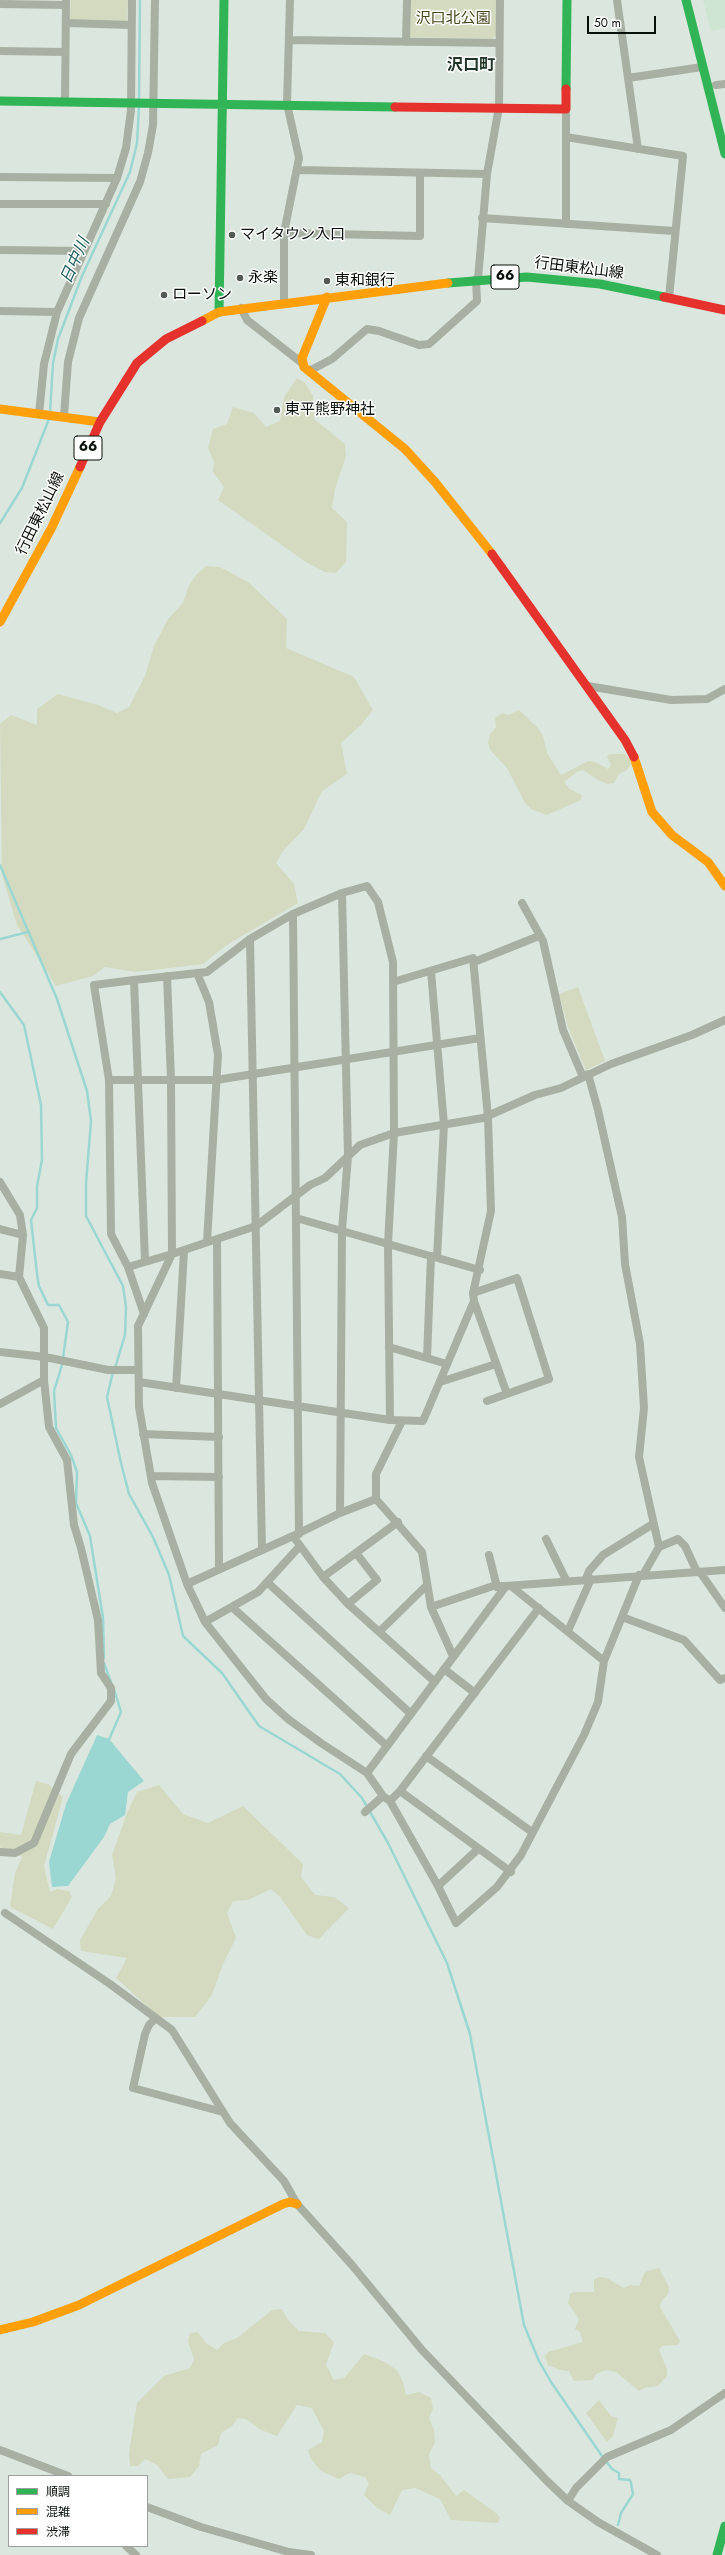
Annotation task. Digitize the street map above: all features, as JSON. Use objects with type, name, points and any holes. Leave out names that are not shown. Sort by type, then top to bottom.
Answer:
[{"type":"main road","points":[[219,312],[224,0]]},
{"type":"main road","points":[[0,101],[131,102],[223,106],[287,104],[566,109],[567,0]]},
{"type":"main road","points":[[686,0],[725,154]]},
{"type":"main road","points":[[694,0],[720,84],[725,120]]},
{"type":"main road","name":"行田東松山線","points":[[0,622],[52,529],[100,422],[138,363],[166,339],[219,312],[284,302],[477,279],[527,277],[564,278],[725,310]]},
{"type":"main road","points":[[327,297],[302,363],[308,371],[405,449],[419,464],[512,579],[588,686],[636,761],[647,802],[652,812],[672,835],[708,862],[725,886]]},
{"type":"main road","points":[[0,409],[64,416],[100,422]]},
{"type":"main road","points":[[0,2330],[33,2322],[79,2305],[283,2204],[290,2202],[297,2204]]},
{"type":"main road","points":[[717,2555],[725,2526]]},
{"type":"street","points":[[39,414],[44,364],[57,312],[117,178],[129,131],[131,102],[132,0]]},
{"type":"street","points":[[64,416],[68,362],[79,318],[140,182],[150,146],[154,103],[155,0]]},
{"type":"street","points":[[284,302],[284,233],[298,170],[299,158],[287,104],[290,0]]},
{"type":"street","points":[[406,42],[407,0]]},
{"type":"street","points":[[308,371],[332,359],[367,329],[379,330],[418,345],[429,344],[476,301],[487,174],[499,107],[500,0]]},
{"type":"street","points":[[618,0],[638,149]]},
{"type":"street","points":[[0,4],[66,2],[65,102]]},
{"type":"street","points":[[66,23],[132,25]]},
{"type":"street","points":[[289,40],[499,43]]},
{"type":"street","points":[[0,51],[65,52]]},
{"type":"street","points":[[628,78],[702,67]]},
{"type":"street","points":[[566,109],[566,224]]},
{"type":"street","points":[[566,137],[683,156],[674,231],[669,298]]},
{"type":"street","points":[[298,170],[487,174]]},
{"type":"street","points":[[284,233],[420,236],[420,173]]},
{"type":"street","points":[[0,177],[117,178]]},
{"type":"street","points":[[0,204],[106,204]]},
{"type":"street","points":[[482,218],[674,231]]},
{"type":"street","points":[[0,250],[83,251]]},
{"type":"street","points":[[241,308],[247,320],[302,363]]},
{"type":"street","points":[[0,311],[57,312]]},
{"type":"street","points":[[588,686],[671,700],[707,698],[725,689]]},
{"type":"street","points":[[144,1314],[128,1267],[111,1234],[109,1080],[94,985],[207,972],[250,939],[293,914],[342,893],[367,886],[378,902],[390,943],[393,982],[394,1133],[388,1244],[390,1420]]},
{"type":"street","points":[[340,1512],[342,1230],[348,1156],[342,893]]},
{"type":"street","points":[[522,903],[543,941],[556,989],[563,1030],[585,1076],[598,1110],[622,1217],[625,1264],[643,1376],[644,1408],[639,1457],[658,1547]]},
{"type":"street","points":[[293,914],[298,1406],[296,1535],[299,1547],[323,1577],[348,1604],[435,1682]]},
{"type":"street","points":[[474,962],[539,936]]},
{"type":"street","points":[[250,939],[254,1075],[257,1400],[262,1550]]},
{"type":"street","points":[[139,1382],[390,1420],[424,1421],[474,1297],[480,1270],[491,1211],[488,1117],[473,958],[393,982]]},
{"type":"street","points":[[427,1358],[444,1125],[431,971]]},
{"type":"street","points":[[197,973],[209,1002],[218,1055],[207,1242]]},
{"type":"street","points":[[167,976],[171,1080],[172,1254],[138,1326],[138,1370],[143,1434],[151,1476],[187,1584],[206,1622],[266,1699],[310,1735],[367,1773],[387,1798],[438,1886],[456,1923],[497,1887],[511,1872],[584,1735],[598,1702],[604,1661],[641,1575],[658,1547],[678,1539],[685,1546],[699,1572],[725,1608]]},
{"type":"street","points":[[134,980],[145,1261]]},
{"type":"street","points":[[128,1267],[184,1251],[256,1226],[296,1194],[325,1178],[360,1145],[394,1133],[488,1117],[511,1105],[561,1088],[639,1053],[692,1035],[725,1020]]},
{"type":"street","points":[[109,1080],[216,1080],[480,1038]]},
{"type":"street","points":[[0,1852],[15,1853],[34,1843],[71,1754],[111,1701],[111,1688],[101,1673],[98,1620],[74,1525],[67,1460],[49,1427],[44,1380],[44,1328],[19,1277],[23,1235],[20,1216],[1,1183]]},
{"type":"street","points":[[296,1218],[480,1270]]},
{"type":"street","points":[[0,1229],[23,1235]]},
{"type":"street","points":[[218,1239],[219,1569]]},
{"type":"street","points":[[176,1388],[184,1251]]},
{"type":"street","points":[[0,1274],[19,1277]]},
{"type":"street","points":[[474,1297],[517,1278],[549,1379],[487,1401]]},
{"type":"street","points":[[474,1297],[506,1394]]},
{"type":"street","points":[[389,1347],[447,1364]]},
{"type":"street","points":[[0,1352],[45,1357],[108,1370],[138,1370]]},
{"type":"street","points":[[440,1382],[496,1364]]},
{"type":"street","points":[[0,1404],[44,1380]]},
{"type":"street","points":[[402,1421],[376,1474],[376,1498],[422,1552],[431,1606],[453,1656]]},
{"type":"street","points":[[143,1434],[219,1437]]},
{"type":"street","points":[[151,1476],[219,1477]]},
{"type":"street","points":[[187,1584],[296,1535],[340,1512],[376,1498]]},
{"type":"street","points":[[323,1577],[398,1522]]},
{"type":"street","points":[[568,1631],[588,1579],[589,1571],[603,1555],[653,1524]]},
{"type":"street","points":[[546,1539],[566,1580]]},
{"type":"street","points":[[206,1622],[233,1608],[258,1592],[299,1547]]},
{"type":"street","points":[[348,1604],[377,1580],[356,1553]]},
{"type":"street","points":[[489,1555],[497,1586]]},
{"type":"street","points":[[431,1606],[497,1586],[725,1570]]},
{"type":"street","points":[[267,1582],[411,1714]]},
{"type":"street","points":[[379,1632],[427,1584]]},
{"type":"street","points":[[508,1586],[539,1608],[604,1661]]},
{"type":"street","points":[[367,1773],[453,1656],[508,1586]]},
{"type":"street","points":[[233,1608],[387,1746]]},
{"type":"street","points":[[365,1812],[400,1791],[539,1608]]},
{"type":"street","points":[[622,1618],[684,1640],[720,1680],[725,1678]]},
{"type":"street","points":[[444,1669],[475,1693]]},
{"type":"street","points":[[426,1756],[532,1832]]},
{"type":"street","points":[[400,1791],[511,1872]]},
{"type":"street","points":[[438,1886],[478,1849]]},
{"type":"street","points":[[5,1913],[98,1975],[172,2030],[230,2123],[284,2181],[297,2204],[352,2265],[422,2350],[546,2481],[568,2501],[598,2522],[657,2555]]},
{"type":"street","points":[[156,2018],[148,2026],[145,2034],[133,2088],[223,2112]]},
{"type":"street","points":[[568,2501],[576,2488],[607,2457],[671,2430],[725,2393]]},
{"type":"street","points":[[0,2450],[65,2475]]},
{"type":"street","points":[[148,2507],[201,2527],[288,2554],[311,2555]]},
{"type":"street","points":[[127,2547],[136,2555]]},
{"type":"shaded area","points":[[703,0],[725,0],[725,28],[711,31]]},
{"type":"green space","points":[[71,0],[128,0],[127,22],[70,20]]},
{"type":"green space","name":"沢口北公園","points":[[409,0],[496,0],[496,35],[492,39],[409,37]]},
{"type":"green space","points":[[297,378],[305,383],[313,396],[314,419],[345,444],[346,456],[335,489],[332,508],[347,522],[346,562],[336,573],[325,572],[306,562],[218,500],[224,487],[213,472],[214,462],[208,448],[213,429],[227,424],[233,407],[254,413],[266,427],[280,421],[284,397]]},
{"type":"green space","points":[[206,566],[220,567],[248,582],[287,619],[286,648],[354,677],[373,710],[361,725],[341,743],[347,774],[322,791],[304,829],[283,851],[276,863],[294,884],[298,903],[225,946],[203,964],[136,972],[105,967],[93,976],[56,986],[17,925],[2,875],[0,724],[11,715],[37,725],[37,709],[58,694],[98,705],[117,713],[129,707],[145,676],[154,646],[168,619],[183,603],[189,585],[197,574]]},
{"type":"green space","points":[[519,710],[537,727],[543,736],[547,753],[561,775],[588,761],[595,762],[608,769],[611,765],[607,757],[609,754],[625,754],[630,759],[631,764],[627,770],[619,774],[614,783],[607,784],[583,770],[577,772],[564,782],[570,789],[582,795],[581,800],[547,815],[531,809],[525,803],[507,768],[490,750],[488,742],[490,734],[496,727],[495,718],[502,713],[508,715]]},
{"type":"green space","points":[[578,987],[605,1061],[586,1070],[568,1027],[559,994]]},
{"type":"green space","points":[[36,1781],[48,1784],[63,1797],[44,1866],[50,1892],[57,1889],[69,1891],[72,1897],[53,1929],[10,1907],[15,1873],[22,1857],[0,1847],[0,1832],[21,1835]]},
{"type":"green space","points":[[159,1785],[183,1814],[208,1823],[243,1806],[303,1864],[301,1877],[315,1895],[334,1897],[349,1908],[319,1939],[307,1935],[280,1897],[271,1889],[248,1900],[233,1901],[227,1913],[236,1938],[223,1964],[212,1995],[195,2017],[159,2017],[116,1978],[127,1958],[81,1951],[80,1940],[98,1909],[111,1896],[116,1878],[112,1855],[127,1813],[137,1792]]},
{"type":"green space","points":[[659,2268],[669,2287],[668,2294],[661,2302],[660,2307],[680,2341],[678,2345],[662,2346],[659,2350],[667,2369],[667,2376],[658,2386],[644,2388],[639,2391],[616,2372],[606,2370],[596,2374],[593,2380],[574,2381],[569,2371],[560,2370],[548,2365],[545,2356],[548,2352],[583,2342],[580,2332],[575,2329],[579,2319],[568,2303],[570,2294],[574,2292],[594,2292],[594,2280],[599,2277],[607,2278],[624,2288],[630,2285],[639,2286],[645,2272]]},
{"type":"green space","points":[[282,2309],[288,2320],[299,2331],[325,2333],[334,2342],[326,2365],[334,2380],[344,2378],[364,2354],[383,2361],[397,2370],[403,2382],[406,2395],[419,2392],[431,2398],[433,2409],[429,2418],[434,2430],[435,2443],[429,2454],[431,2468],[440,2475],[456,2496],[464,2490],[496,2513],[500,2518],[498,2523],[451,2520],[440,2499],[415,2488],[402,2490],[390,2515],[377,2508],[364,2495],[369,2483],[365,2477],[350,2473],[339,2479],[321,2471],[311,2459],[308,2450],[322,2442],[324,2431],[312,2408],[297,2405],[277,2436],[261,2430],[246,2419],[238,2418],[232,2426],[221,2433],[218,2445],[201,2454],[199,2466],[190,2477],[168,2479],[157,2465],[145,2459],[138,2466],[130,2466],[129,2453],[137,2403],[164,2376],[190,2368],[194,2359],[188,2341],[190,2333],[198,2332],[206,2343],[217,2350],[224,2343],[237,2338],[272,2310]]},
{"type":"green space","points":[[599,2400],[611,2416],[618,2418],[613,2436],[607,2442],[586,2413]]},
{"type":"water","points":[[97,1735],[109,1739],[144,1781],[128,1792],[125,1815],[110,1824],[104,1837],[68,1886],[52,1887],[49,1862],[66,1804]]},
{"type":"waterway","name":"日中川","points":[[139,101],[140,0]]},
{"type":"waterway","name":"日中川","points":[[50,412],[53,363],[58,339],[82,276],[130,172],[137,143],[139,106]]},
{"type":"waterway","name":"日中川","points":[[0,523],[22,488],[49,419]]},
{"type":"waterway","points":[[0,865],[57,999],[87,1091],[91,1121],[86,1183],[86,1216],[123,1286],[126,1307],[125,1335],[115,1368]]},
{"type":"waterway","points":[[0,939],[28,932]]},
{"type":"waterway","points":[[0,992],[24,1025],[41,1105],[42,1160],[37,1186],[37,1208],[31,1220],[37,1274],[39,1286],[48,1305],[59,1305],[68,1322],[62,1365],[54,1391],[56,1428],[71,1455],[77,1472],[76,1503],[90,1536],[103,1618],[104,1658]]},
{"type":"waterway","points":[[113,1372],[107,1397],[129,1494],[153,1537],[169,1575],[183,1636],[222,1673],[259,1726],[340,1774],[362,1798],[388,1843],[447,1963],[470,2034],[524,2325],[539,2361],[551,2382],[602,2456],[612,2469],[619,2473],[619,2479],[630,2480],[633,2494],[621,2513],[618,2525]]},
{"type":"waterway","points":[[104,1663],[111,1682]]},
{"type":"waterway","points":[[108,1742],[121,1712],[114,1689]]},
{"type":"traffic: fast","points":[[219,312],[224,0]]},
{"type":"traffic: fast","points":[[566,89],[567,0]]},
{"type":"traffic: fast","points":[[686,0],[725,154]]},
{"type":"traffic: fast","points":[[0,101],[395,107]]},
{"type":"traffic: fast","points":[[448,283],[527,277],[600,284],[664,297]]},
{"type":"traffic: fast","points":[[717,2555],[725,2526]]},
{"type":"traffic: slow","points":[[202,321],[219,312],[448,283]]},
{"type":"traffic: slow","points":[[327,297],[302,358],[304,367],[405,449],[435,482],[492,554]]},
{"type":"traffic: slow","points":[[0,409],[100,422]]},
{"type":"traffic: slow","points":[[0,622],[51,529],[80,467]]},
{"type":"traffic: slow","points":[[634,757],[652,812],[672,835],[708,862],[725,886]]},
{"type":"traffic: slow","points":[[0,2330],[33,2322],[79,2305],[283,2204],[290,2202],[297,2204]]},
{"type":"traffic: jam","points":[[395,107],[566,109],[566,89]]},
{"type":"traffic: jam","points":[[664,297],[725,310]]},
{"type":"traffic: jam","points":[[80,467],[100,422],[137,363],[166,339],[202,321]]},
{"type":"traffic: jam","points":[[492,554],[625,740],[634,757]]},
{"type":"place","name":"マイタウン入口","points":[[232,235]]},
{"type":"place","name":"永楽","points":[[240,278]]},
{"type":"place","name":"東和銀行","points":[[327,281]]},
{"type":"place","name":"ローソン","points":[[164,295]]},
{"type":"place","name":"東平熊野神社","points":[[277,410]]},
{"type":"district","name":"沢口町","points":[[471,66]]}]
